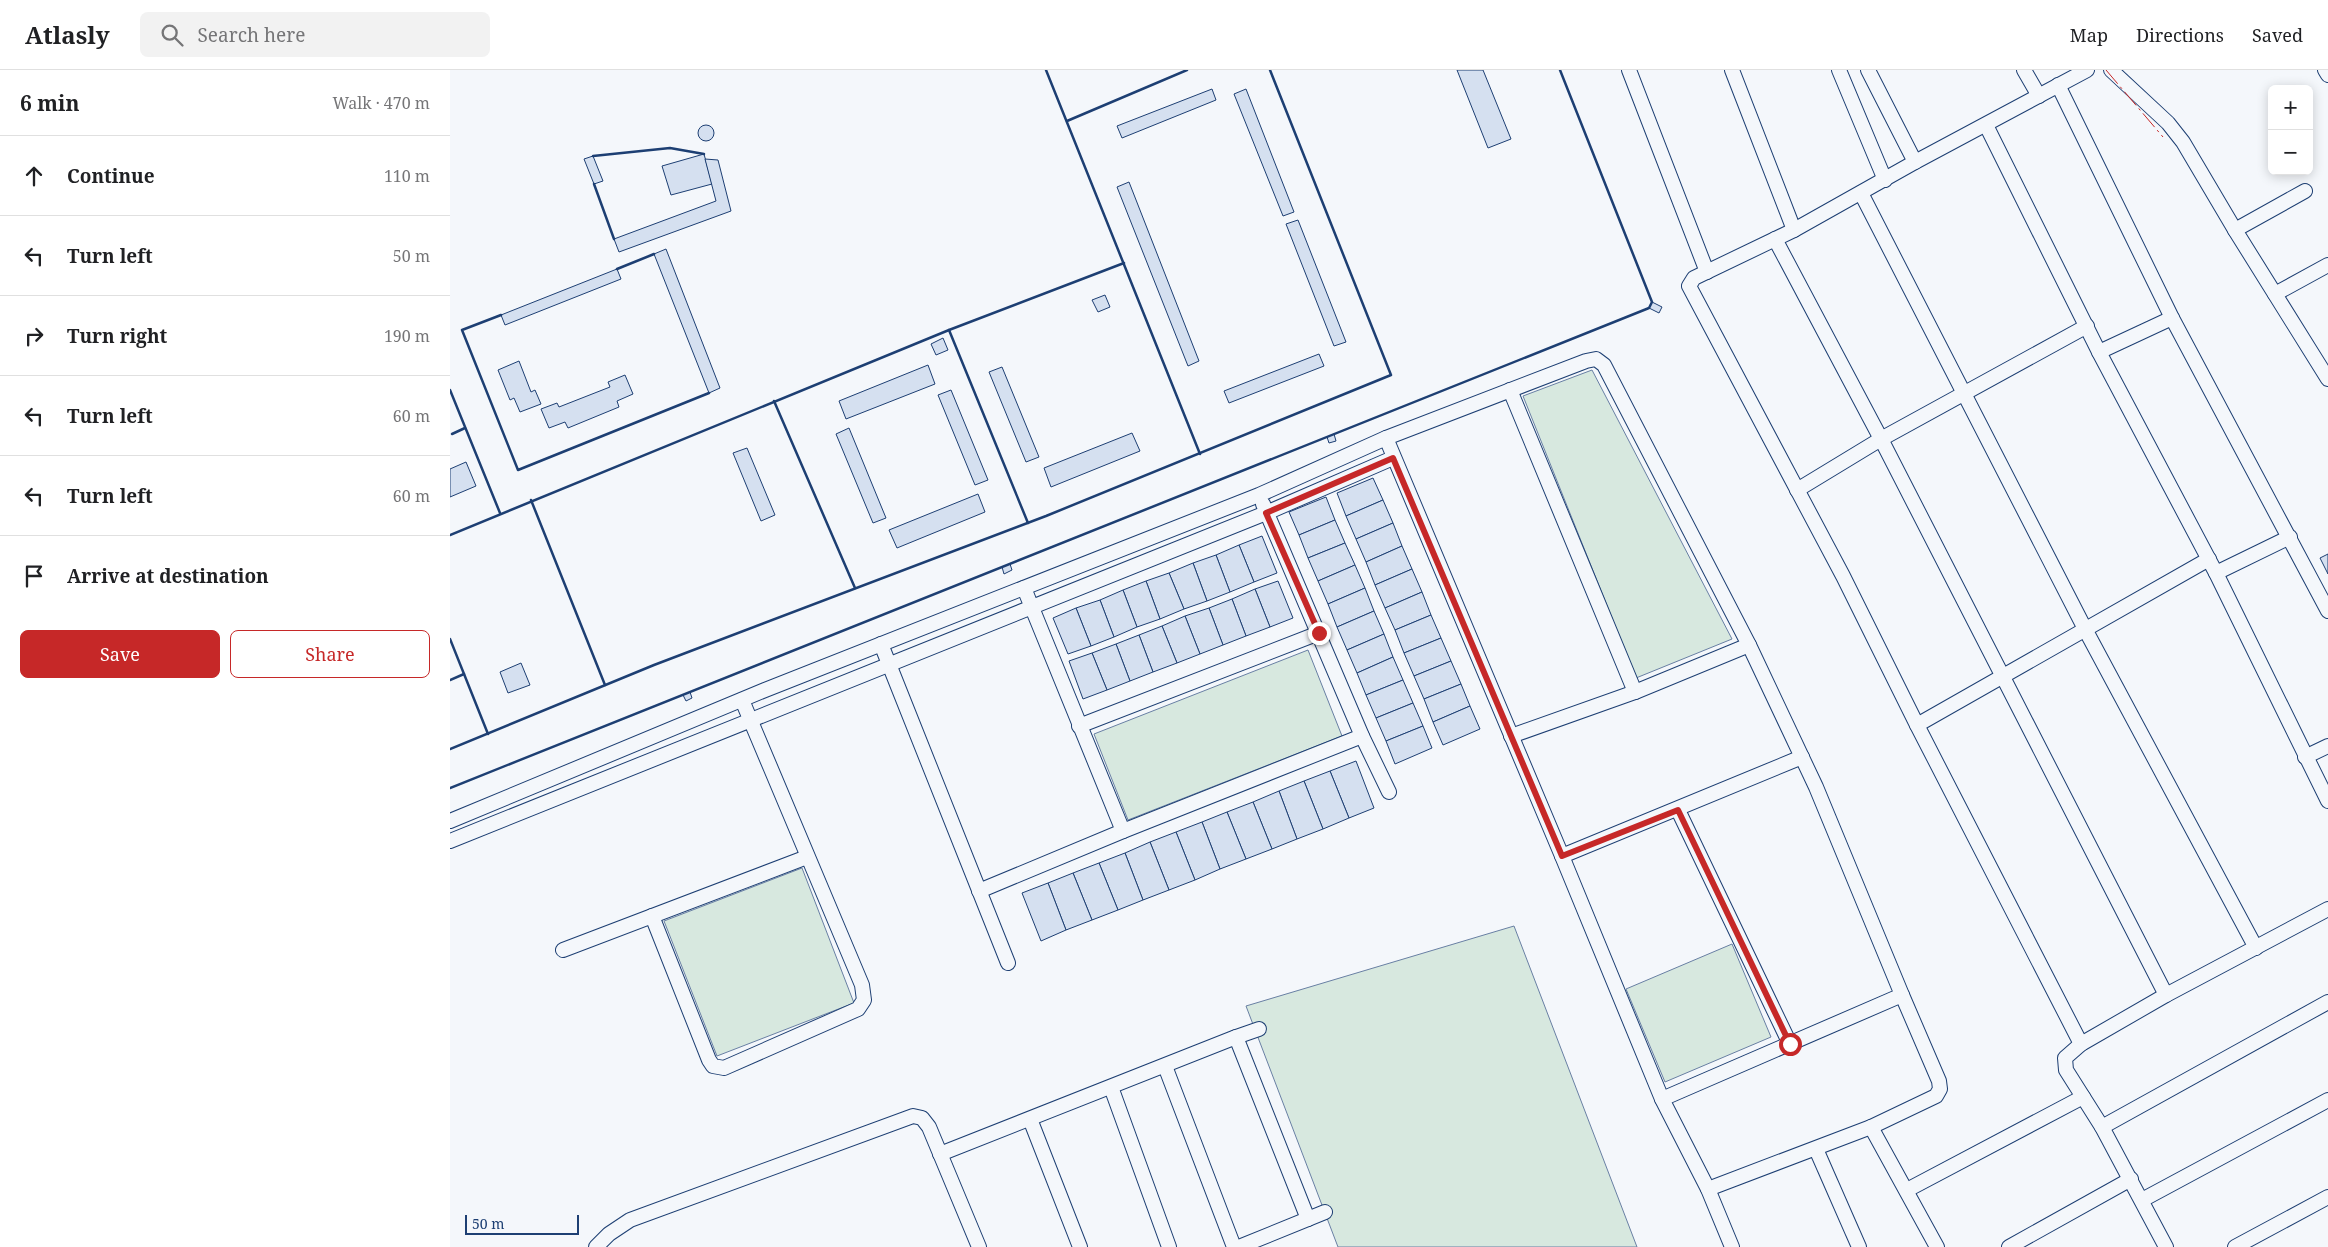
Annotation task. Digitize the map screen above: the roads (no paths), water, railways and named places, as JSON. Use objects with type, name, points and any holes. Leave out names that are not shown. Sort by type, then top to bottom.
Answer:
[{"type":"street","points":[[1629,70],[1708,272]]},
{"type":"street","points":[[1732,70],[1794,230]]},
{"type":"street","points":[[1839,70],[1885,180]]},
{"type":"street","points":[[1868,70],[1915,162]]},
{"type":"street","points":[[2024,70],[2038,96]]},
{"type":"street","points":[[2081,1044],[1917,725],[1843,576],[1690,291],[1690,282],[1794,230],[1915,162],[2087,70]]},
{"type":"street","points":[[2111,70],[2175,131],[2327,377]]},
{"type":"street","points":[[2325,70],[2328,76]]},
{"type":"street","points":[[2058,85],[2172,318],[2328,611]]},
{"type":"street","points":[[1986,125],[2099,352],[2216,573],[2305,758],[2328,801]]},
{"type":"street","points":[[2235,230],[2304,191]]},
{"type":"street","points":[[1861,193],[2085,629],[2256,948]]},
{"type":"street","points":[[1774,239],[1881,439],[2166,995]]},
{"type":"street","points":[[2274,294],[2328,265]]},
{"type":"street","points":[[2099,352],[2172,318]]},
{"type":"street","points":[[1797,490],[1881,439],[2087,326]]},
{"type":"street","points":[[450,821],[742,700],[1259,495],[1386,438],[1592,359],[1601,362],[1749,645],[1802,757],[1939,1082],[1940,1089],[1930,1100],[1871,1127],[1708,1189]]},
{"type":"street","points":[[1510,390],[1634,692]]},
{"type":"street","points":[[1386,438],[1562,856],[1662,1100],[1708,1189],[1732,1247]]},
{"type":"street","points":[[450,841],[1266,513],[1393,458]]},
{"type":"street","points":[[1259,495],[1362,736],[1389,792]]},
{"type":"street","points":[[2216,573],[2290,537]]},
{"type":"street","points":[[1917,725],[2209,560]]},
{"type":"street","points":[[1024,588],[1123,830]]},
{"type":"street","points":[[1079,726],[1319,633]]},
{"type":"street","points":[[881,644],[1008,963]]},
{"type":"street","points":[[1511,736],[1634,692],[1749,645]]},
{"type":"street","points":[[652,916],[713,1066],[724,1068],[858,1009],[864,1000],[862,985],[742,700]]},
{"type":"street","points":[[979,891],[1123,830],[1362,736]]},
{"type":"street","points":[[2305,758],[2328,746]]},
{"type":"street","points":[[1562,856],[1678,810],[1802,757]]},
{"type":"street","points":[[1678,810],[1790,1044]]},
{"type":"street","points":[[563,950],[807,857]]},
{"type":"street","points":[[2166,1247],[2102,1127],[2064,1065],[2065,1058],[2069,1052],[2081,1044],[2166,995],[2328,909]]},
{"type":"street","points":[[1662,1100],[1902,995]]},
{"type":"street","points":[[2102,1127],[2328,1002]]},
{"type":"street","points":[[940,1154],[1259,1029]]},
{"type":"street","points":[[1236,1037],[1308,1219]]},
{"type":"street","points":[[1165,1066],[1234,1247]]},
{"type":"street","points":[[1111,1087],[1169,1247]]},
{"type":"street","points":[[1907,1190],[2083,1097]]},
{"type":"street","points":[[2142,1200],[2328,1100]]},
{"type":"street","points":[[596,1247],[609,1234],[630,1220],[913,1116],[922,1118],[929,1127],[979,1247]]},
{"type":"street","points":[[1030,1119],[1080,1247]]},
{"type":"street","points":[[1871,1127],[1937,1247]]},
{"type":"street","points":[[1816,1149],[1859,1247]]},
{"type":"street","points":[[2018,1245],[2131,1179]]},
{"type":"street","points":[[2236,1247],[2328,1197]]},
{"type":"street","points":[[1239,1247],[1325,1212]]}]
